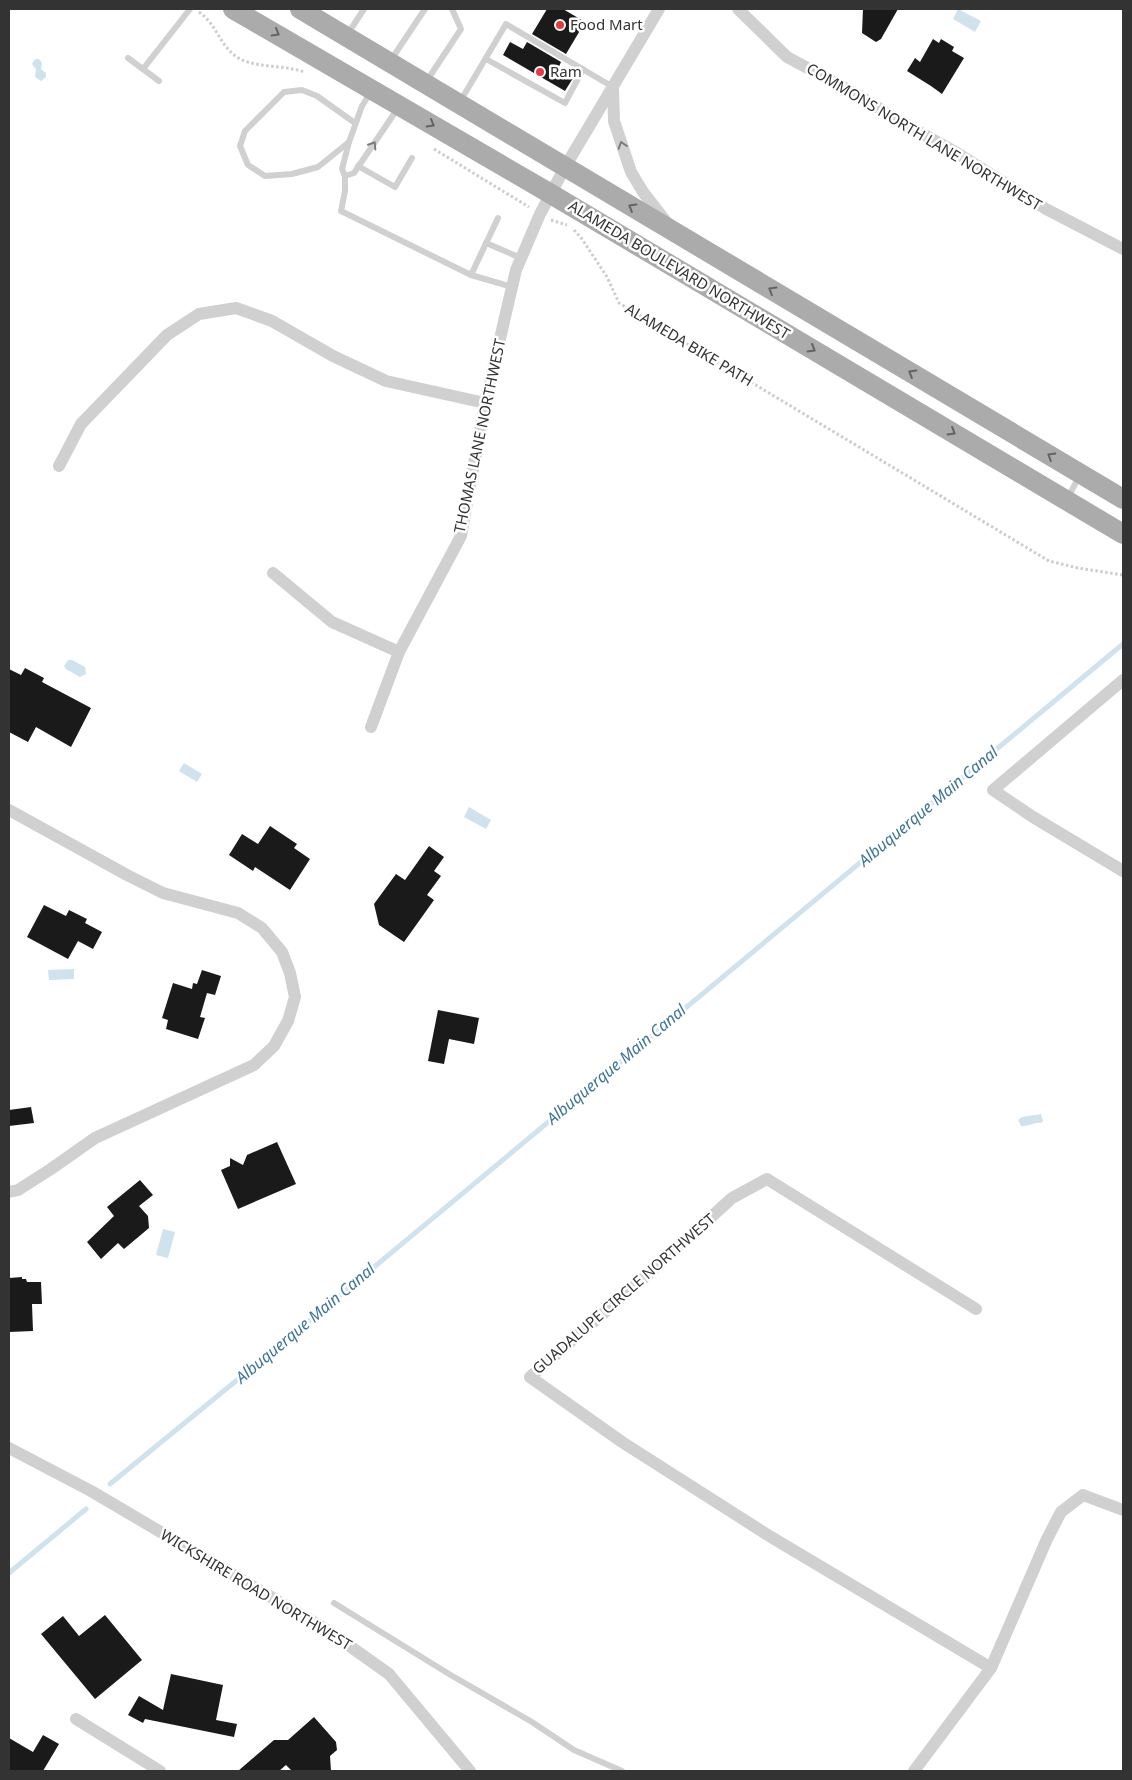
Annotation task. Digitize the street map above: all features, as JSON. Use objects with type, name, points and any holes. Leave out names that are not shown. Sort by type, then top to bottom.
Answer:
[{"type":"main road","name":"ALAMEDA BOULEVARD NORTHWEST","points":[[234,9],[551,194],[1123,534]]},
{"type":"main road","name":"ALAMEDA BOULEVARD NORTHWEST","points":[[306,10],[565,168],[1123,499]]},
{"type":"street","name":"THOMAS LANE NORTHWEST","points":[[372,727],[399,652],[461,536],[485,402],[516,270],[540,214],[565,168],[659,9]]},
{"type":"street","name":"COMMONS NORTH LANE NORTHWEST","points":[[738,9],[787,56],[957,153],[1046,209],[1123,249]]},
{"type":"street","points":[[613,87],[614,121],[630,172],[673,231]]},
{"type":"street","points":[[59,466],[81,424],[167,335],[199,314],[236,308],[272,321],[333,356],[386,381],[485,402]]},
{"type":"street","points":[[273,573],[332,622],[399,652]]},
{"type":"street","points":[[1123,680],[993,790],[1033,817],[1123,871]]},
{"type":"street","points":[[9,810],[163,893],[238,913],[262,928],[282,952],[290,973],[295,997],[288,1021],[274,1046],[254,1065],[95,1138],[18,1190],[9,1192]]},
{"type":"street","name":"GUADALUPE CIRCLE NORTHWEST","points":[[976,1309],[767,1179],[732,1198],[530,1377],[622,1442],[771,1537],[991,1668]]},
{"type":"street","name":"WICKSHIRE ROAD NORTHWEST","points":[[9,1448],[91,1491],[327,1630],[389,1674],[470,1771]]},
{"type":"street","points":[[914,1771],[991,1668],[1047,1539],[1061,1512],[1083,1496],[1123,1510]]},
{"type":"street","points":[[76,1719],[160,1771]]},
{"type":"lane","points":[[143,69],[190,9]]},
{"type":"lane","points":[[346,36],[364,9]]},
{"type":"lane","points":[[390,62],[425,9]]},
{"type":"lane","points":[[425,83],[460,29],[452,9]]},
{"type":"lane","points":[[459,104],[506,24],[613,87]]},
{"type":"lane","points":[[128,58],[159,81]]},
{"type":"lane","points":[[486,60],[565,103],[583,69]]},
{"type":"lane","points":[[372,89],[355,123],[342,169],[345,176],[345,191],[341,210],[471,275],[490,282],[512,286]]},
{"type":"lane","points":[[349,142],[318,167],[292,174],[264,176],[248,165],[240,146],[245,131],[284,92],[302,90],[317,96],[355,123]]},
{"type":"lane","points":[[345,176],[354,173],[400,106]]},
{"type":"lane","points":[[358,166],[395,187],[412,158]]},
{"type":"lane","points":[[471,275],[498,218]]},
{"type":"lane","points":[[486,243],[521,258]]},
{"type":"lane","points":[[1066,501],[1080,474]]},
{"type":"lane","points":[[334,1603],[449,1674],[532,1722],[574,1750],[622,1771]]},
{"type":"path","points":[[195,9],[205,16],[234,55],[248,62],[295,69],[310,75]]},
{"type":"path","name":"ALAMEDA BIKE PATH","points":[[430,146],[522,201],[540,214],[556,223],[569,226],[576,232],[607,277],[619,303],[1050,561],[1078,568],[1123,575]]},
{"type":"water","points":[[958,9],[981,21],[975,32],[953,19]]},
{"type":"water","points":[[35,59],[39,59],[42,63],[41,69],[46,73],[46,77],[41,81],[35,77],[36,69],[32,64]]},
{"type":"water","points":[[68,660],[72,660],[85,667],[86,674],[80,677],[66,669],[64,666]]},
{"type":"water","points":[[184,763],[202,774],[197,782],[179,771]]},
{"type":"water","points":[[469,807],[491,820],[486,829],[464,817]]},
{"type":"water","points":[[74,969],[74,979],[49,980],[48,970]]},
{"type":"water","points":[[1041,1114],[1043,1121],[1041,1123],[1021,1126],[1018,1120],[1022,1117]]},
{"type":"water","points":[[163,1229],[175,1232],[168,1258],[156,1255]]},
{"type":"building","points":[[547,9],[563,9],[585,22],[566,54],[532,34]]},
{"type":"building","points":[[863,9],[898,9],[881,39],[876,42],[862,33]]},
{"type":"building","points":[[933,39],[939,43],[941,39],[954,47],[952,51],[964,58],[942,94],[907,71],[915,58],[920,62]]},
{"type":"building","points":[[510,42],[523,49],[527,42],[561,62],[558,69],[573,78],[565,91],[503,55]]},
{"type":"building","points":[[25,668],[44,678],[42,682],[91,708],[71,747],[36,727],[28,742],[9,732],[9,669],[21,675]]},
{"type":"building","points":[[270,826],[297,844],[294,848],[310,859],[290,890],[255,867],[253,871],[229,855],[242,834],[258,844]]},
{"type":"building","points":[[429,846],[444,857],[434,871],[441,876],[427,895],[434,900],[404,942],[379,925],[374,904],[396,874],[405,880]]},
{"type":"building","points":[[44,905],[66,916],[69,910],[87,919],[85,923],[102,932],[93,949],[78,941],[68,959],[27,937]]},
{"type":"building","points":[[202,970],[221,976],[215,995],[207,993],[200,1017],[205,1018],[198,1039],[166,1029],[168,1020],[162,1018],[173,983],[192,989],[193,983],[197,984]]},
{"type":"building","points":[[438,1010],[479,1018],[474,1044],[449,1039],[444,1064],[428,1061]]},
{"type":"building","points":[[31,1107],[34,1123],[9,1126],[9,1110]]},
{"type":"building","points":[[277,1142],[296,1184],[238,1209],[221,1170],[230,1166],[230,1158],[243,1165],[247,1155]]},
{"type":"building","points":[[140,1180],[153,1195],[139,1206],[148,1216],[149,1228],[124,1249],[118,1243],[101,1259],[87,1242],[114,1216],[107,1207]]},
{"type":"building","points":[[22,1277],[27,1282],[41,1282],[42,1304],[32,1304],[33,1331],[9,1332],[9,1278]]},
{"type":"building","points":[[105,1615],[142,1660],[95,1699],[41,1634],[63,1616],[79,1636]]},
{"type":"building","points":[[171,1674],[223,1685],[216,1720],[237,1724],[234,1737],[145,1719],[143,1723],[128,1715],[139,1696],[163,1710]]},
{"type":"building","points":[[314,1717],[336,1742],[337,1750],[330,1756],[331,1771],[292,1771],[286,1765],[279,1771],[238,1771],[274,1740],[288,1740]]},
{"type":"building","points":[[43,1735],[59,1744],[43,1771],[9,1771],[9,1738],[33,1752]]},
{"type":"waterway","name":"Albuquerque Main Canal","points":[[110,1484],[320,1312],[1123,644]]},
{"type":"waterway","name":"Albuquerque Main Canal","points":[[9,1573],[86,1509]]},
{"type":"place","name":"Food Mart","points":[[560,25]]},
{"type":"place","name":"Ram","points":[[540,72]]}]
